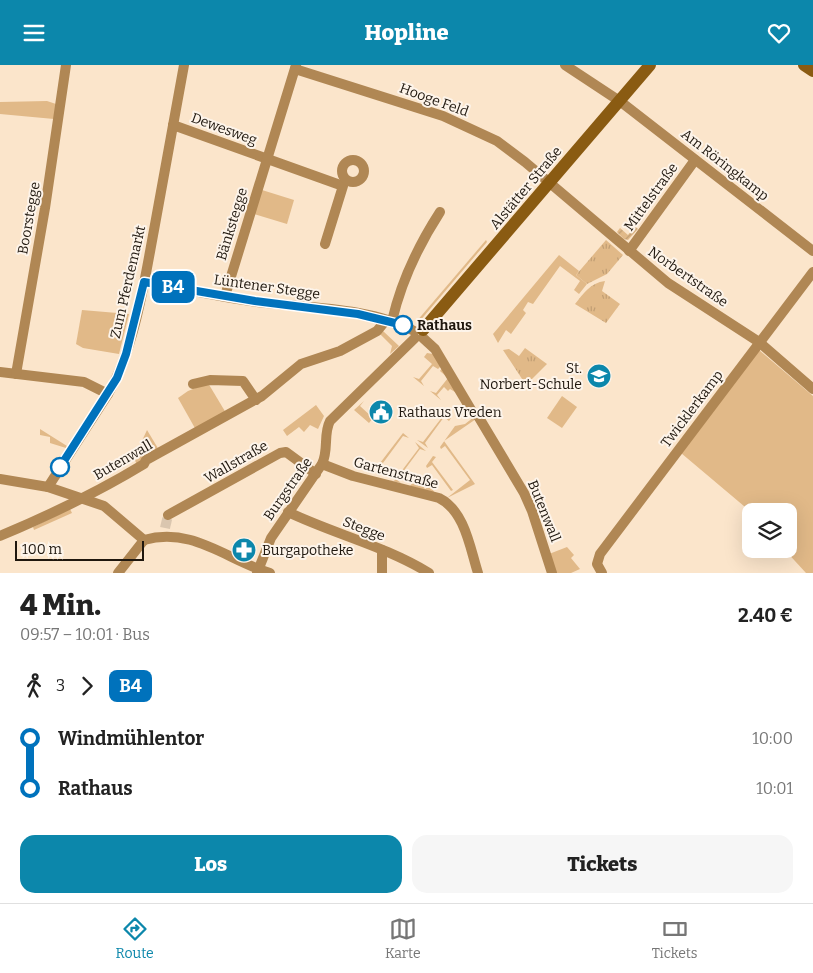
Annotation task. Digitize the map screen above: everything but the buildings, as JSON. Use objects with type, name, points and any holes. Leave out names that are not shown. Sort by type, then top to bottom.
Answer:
[{"type":"street","name":"Boorstegge","points":[[16,374],[47,199],[66,65]]},
{"type":"street","name":"Zum Pferdemarkt","points":[[48,487],[108,394],[117,378],[126,354],[144,282],[184,65]]},
{"type":"street","name":"Am Röringkamp","points":[[564,65],[621,101],[813,251]]},
{"type":"street","name":"Alstätter Straße","points":[[419,334],[650,65]]},
{"type":"street","points":[[804,65],[813,71]]},
{"type":"street","name":"Bänkstegge","points":[[225,296],[296,67]]},
{"type":"street","name":"Hooge Feld","points":[[296,67],[409,104],[465,125],[497,141],[550,183]]},
{"type":"street","name":"Dewesweg","points":[[173,125],[266,160]]},
{"type":"street","points":[[266,160],[344,183],[325,245]]},
{"type":"street","name":"Mittelstraße","points":[[628,251],[695,160]]},
{"type":"street","name":"Norbertstraße","points":[[550,183],[668,283],[759,342],[813,389]]},
{"type":"street","points":[[389,321],[407,273],[440,212]]},
{"type":"street","name":"Twicklerkamp","points":[[600,568],[600,554],[813,272]]},
{"type":"street","name":"Lüntener Stegge","points":[[144,282],[225,296],[330,309],[389,321],[419,334]]},
{"type":"street","name":"Butenwall","points":[[0,536],[84,498],[139,467],[146,460],[256,400],[301,364],[340,351],[377,331],[389,321]]},
{"type":"street","name":"Burgstraße","points":[[257,571],[271,537],[322,464],[326,454],[326,431],[330,421],[419,334]]},
{"type":"street","name":"Butenwall","points":[[419,334],[435,349],[472,413],[478,416],[512,471],[532,511],[552,573]]},
{"type":"street","points":[[0,371],[84,382],[108,394]]},
{"type":"street","points":[[193,384],[210,380],[243,381],[256,400]]},
{"type":"street","name":"Wallstraße","points":[[168,515],[199,500],[280,453],[286,452],[316,474]]},
{"type":"street","name":"Gartenstraße","points":[[322,464],[353,476],[442,500],[455,511],[478,573]]},
{"type":"street","points":[[0,479],[48,487],[104,506],[144,540]]},
{"type":"street","name":"Stegge","points":[[288,512],[313,524],[402,558],[429,573]]},
{"type":"street","points":[[123,571],[144,540],[164,531],[184,537],[257,571],[270,573]]},
{"type":"street","points":[[382,550],[382,573]]},
{"type":"green space","points":[[47,101],[56,104],[54,119],[0,114],[0,102]]},
{"type":"green space","points":[[262,190],[294,200],[287,224],[254,214]]},
{"type":"green space","points":[[635,226],[638,229],[628,240],[624,239],[617,232],[620,228],[628,235]]},
{"type":"green space","points":[[486,240],[487,242],[419,322],[416,322]]},
{"type":"green space","points":[[606,240],[623,255],[607,274],[587,284],[576,275]]},
{"type":"green space","points":[[559,255],[579,271],[576,275],[587,284],[579,294],[574,290],[580,281],[560,266],[533,304],[528,302],[523,310],[526,313],[511,334],[506,330],[498,343],[493,334]]},
{"type":"green space","points":[[605,281],[602,291],[620,304],[606,323],[575,304],[591,286]]},
{"type":"green space","points":[[82,310],[129,314],[119,354],[83,348],[76,344]]},
{"type":"green space","points":[[383,331],[399,346],[390,354],[392,346],[379,333]]},
{"type":"green space","points":[[525,348],[547,364],[526,385],[503,350],[509,349],[519,356]]},
{"type":"green space","points":[[759,350],[813,396],[813,573],[806,573],[792,558],[797,558],[797,503],[742,504],[681,453]]},
{"type":"green space","points":[[427,353],[433,354],[441,366],[438,369],[433,366],[421,381],[424,386],[413,377],[419,379],[432,364],[424,357]]},
{"type":"green space","points":[[442,368],[457,390],[455,392],[450,389],[448,391],[444,387],[437,395],[441,400],[430,391],[436,393],[448,378],[440,371]]},
{"type":"green space","points":[[208,383],[226,413],[196,430],[178,398],[188,391]]},
{"type":"green space","points":[[562,396],[577,407],[562,428],[547,418]]},
{"type":"green space","points":[[364,401],[360,406],[373,418],[369,423],[354,410]]},
{"type":"green space","points":[[316,405],[324,416],[318,429],[310,425],[304,432],[299,427],[287,436],[283,430]]},
{"type":"green space","points":[[440,410],[451,418],[449,421],[444,417],[425,443],[428,448],[417,440],[423,442],[443,416],[438,412]]},
{"type":"green space","points":[[474,417],[476,419],[445,441],[455,426],[465,424]]},
{"type":"green space","points":[[40,429],[67,446],[66,448],[50,443],[50,437],[40,435]]},
{"type":"green space","points":[[147,430],[159,450],[137,465],[134,458]]},
{"type":"green space","points":[[403,433],[409,438],[403,436],[380,467],[383,472],[377,467]]},
{"type":"green space","points":[[444,441],[475,484],[447,498],[470,480],[445,446],[441,449],[440,447]]},
{"type":"green space","points":[[415,442],[426,451],[420,449],[397,480],[401,483],[387,480],[394,481],[419,448]]},
{"type":"green space","points":[[433,456],[436,457],[432,462],[453,490],[451,491],[432,465],[427,468],[426,466]]},
{"type":"green space","points":[[421,473],[417,478],[425,489],[430,486],[435,493],[410,486]]},
{"type":"green space","points":[[70,509],[72,513],[34,530],[33,527]]},
{"type":"green space","points":[[567,547],[574,555],[571,558],[580,569],[571,573],[554,573],[549,554]]},
{"type":"tunnel","points":[[165,528],[168,515]]},
{"type":"bus line","name":"B4","points":[[60,467],[117,378],[126,354],[144,282],[255,301],[330,309],[392,321],[403,325]]},
{"type":"place","name":"Rathaus","points":[[403,325]]},
{"type":"place","name":"St. Norbert-Schule","points":[[599,376]]},
{"type":"place","name":"Rathaus Vreden","points":[[381,412]]},
{"type":"place","name":"Burgapotheke","points":[[244,550]]}]
